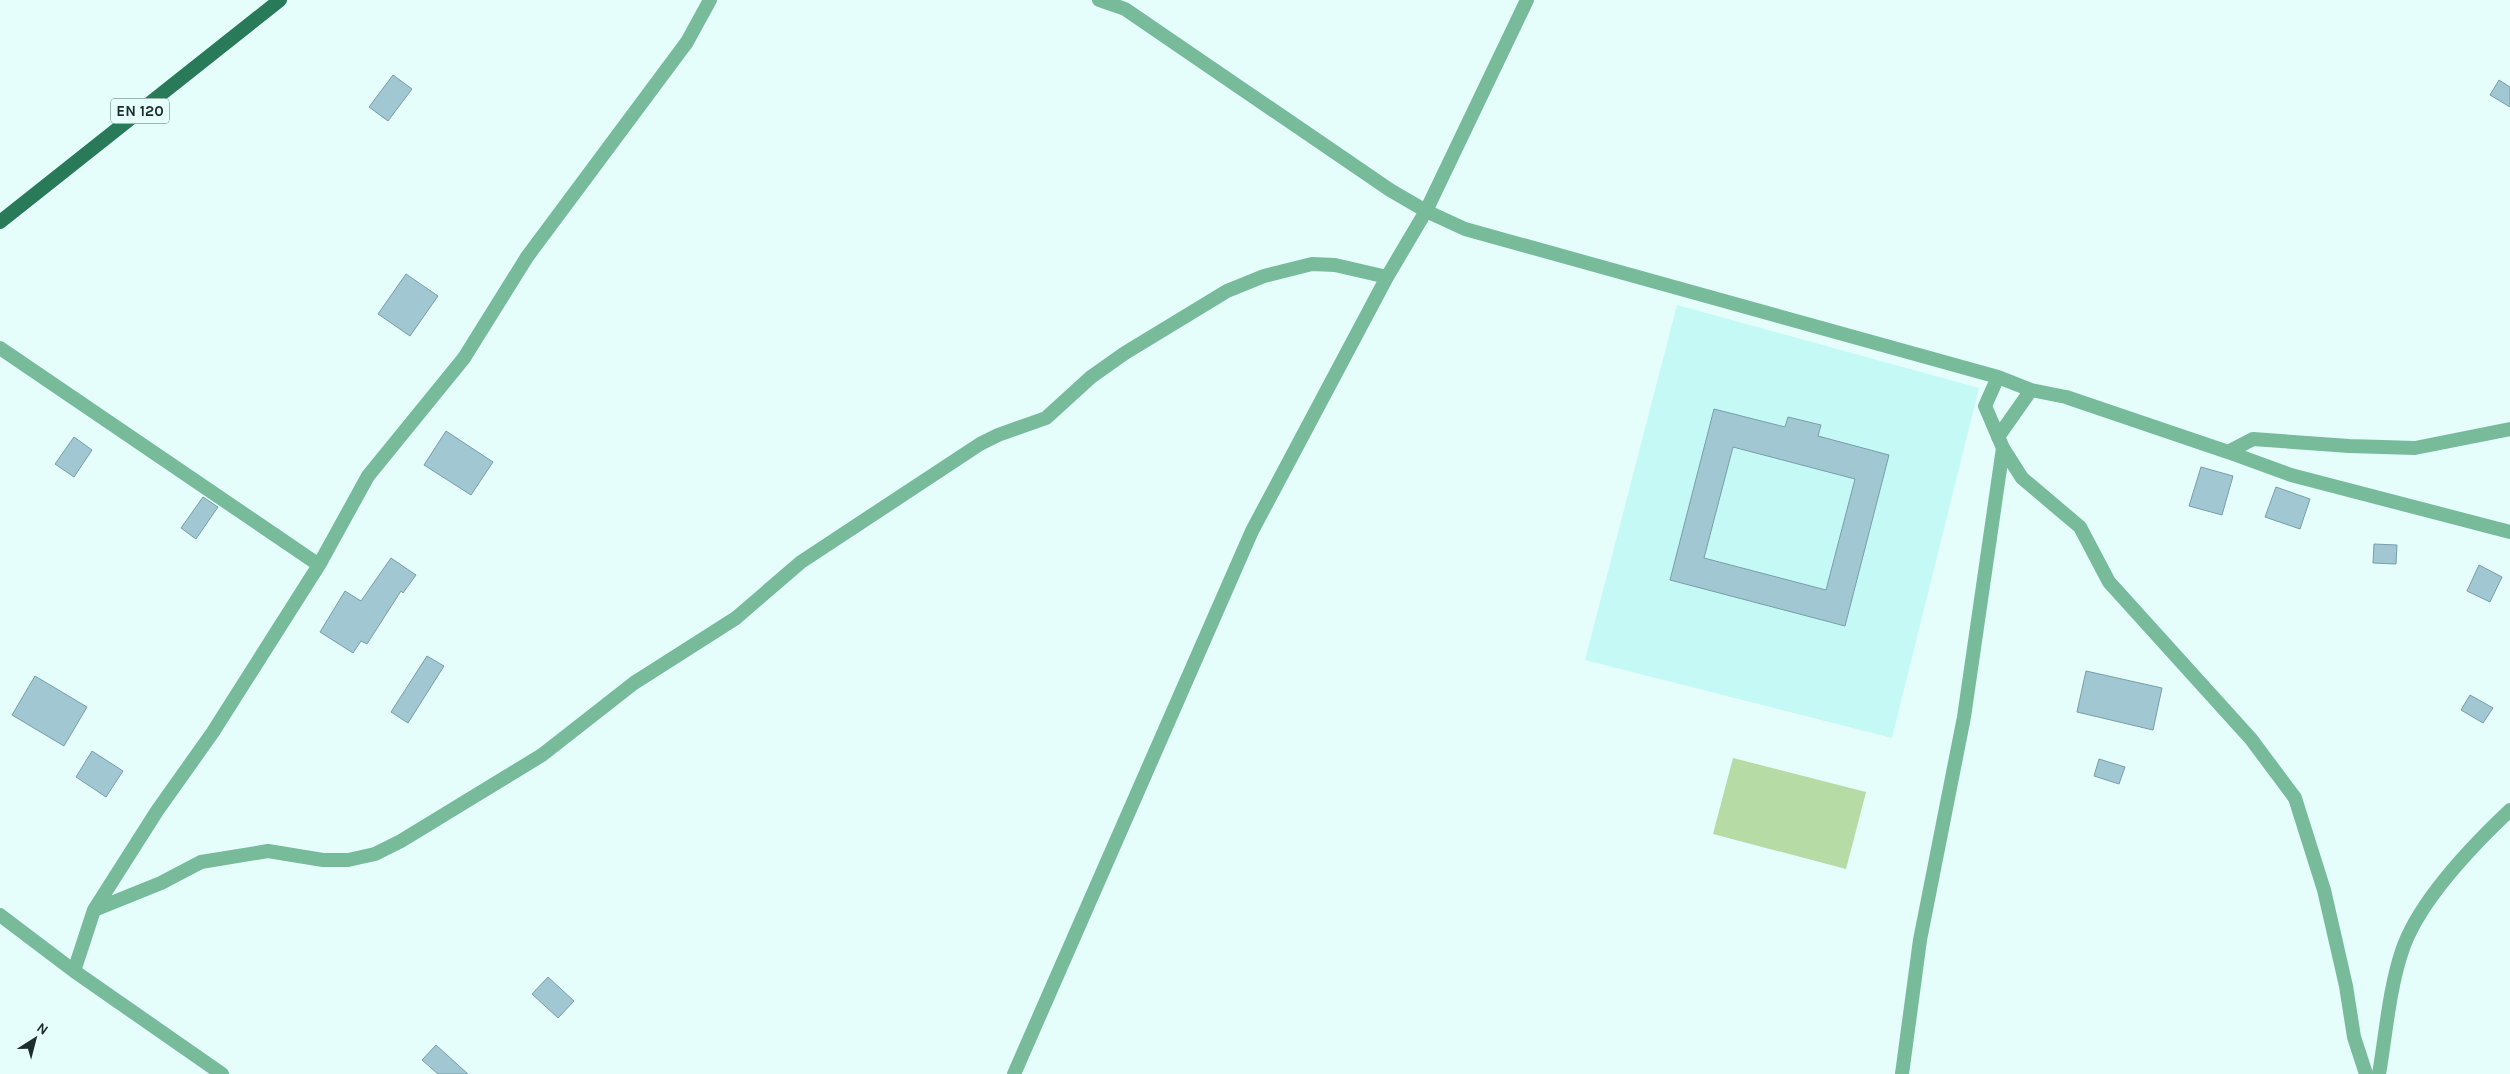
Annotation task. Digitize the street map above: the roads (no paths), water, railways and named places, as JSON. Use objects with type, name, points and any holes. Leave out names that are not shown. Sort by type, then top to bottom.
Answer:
[{"type":"main road","name":"EN 120","points":[[0,222],[280,0]]},
{"type":"street","points":[[74,971],[94,910],[157,811],[213,732],[319,565],[368,476],[464,358],[527,257],[687,42],[710,0]]},
{"type":"street","points":[[1099,0],[1125,9],[1390,190],[1426,211],[1465,229],[1998,377],[2031,390],[2066,397],[2291,475],[2510,532]]},
{"type":"street","points":[[1014,1074],[1252,531],[1387,277],[1426,211],[1527,0]]},
{"type":"street","points":[[94,910],[161,883],[200,862],[268,851],[323,860],[348,860],[375,854],[410,836],[542,755],[634,683],[736,618],[809,556],[980,444],[998,435],[1046,418],[1091,377],[1125,353],[1227,291],[1264,276],[1312,264],[1335,266],[1387,277]]},
{"type":"street","points":[[0,348],[319,565]]},
{"type":"street","points":[[1998,377],[1985,406],[2000,443],[2022,478],[2080,527],[2109,582],[2251,738],[2295,798],[2324,890],[2346,986],[2354,1038],[2366,1074]]},
{"type":"street","points":[[1902,1074],[1920,940],[1964,717],[2000,443],[2031,390]]},
{"type":"street","points":[[2228,452],[2253,438],[2350,446],[2415,448],[2510,429]]},
{"type":"street","points":[[2380,1074],[2392,985],[2402,949],[2417,916],[2454,870],[2510,810]]},
{"type":"street","points":[[0,915],[74,971],[222,1074]]}]
